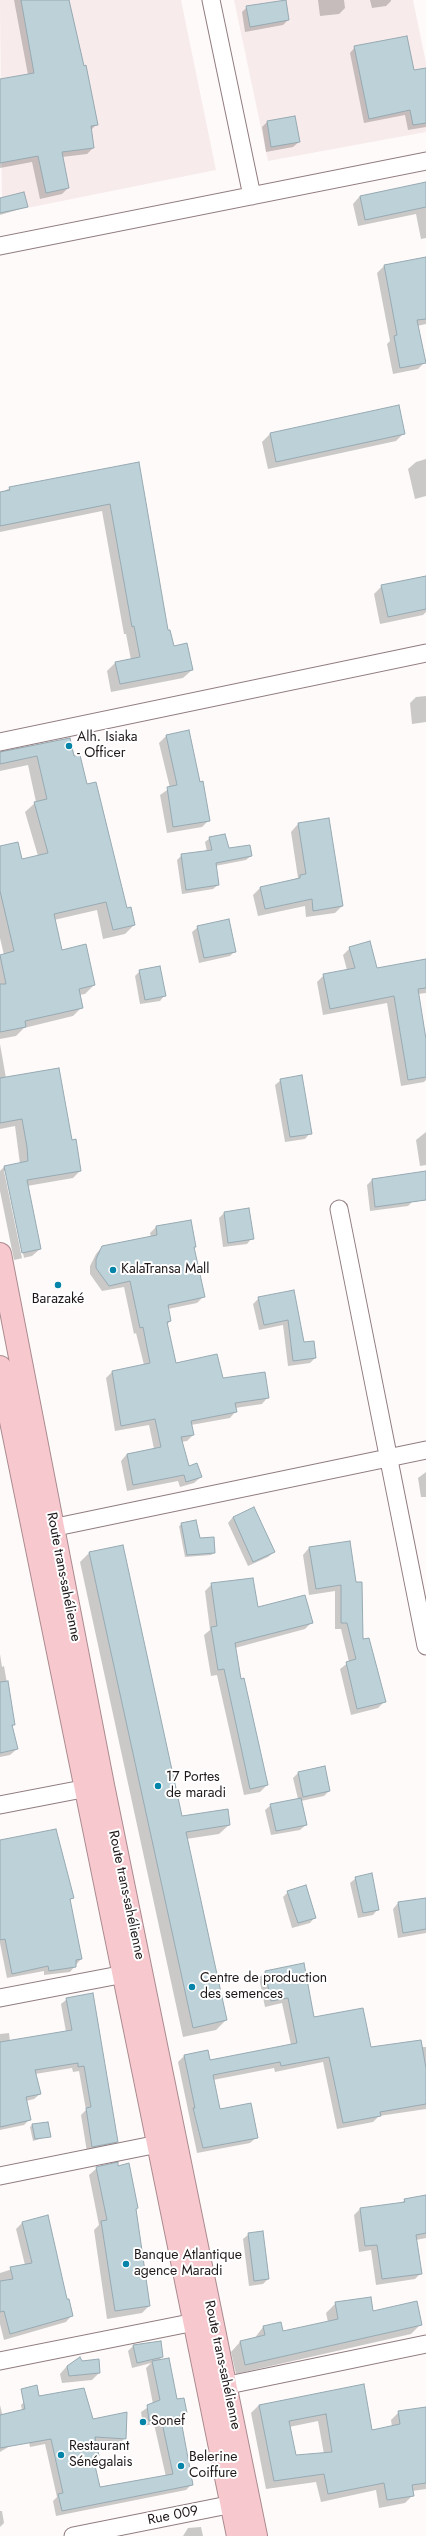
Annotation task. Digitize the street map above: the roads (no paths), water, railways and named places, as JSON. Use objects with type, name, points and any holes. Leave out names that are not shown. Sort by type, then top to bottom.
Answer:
[{"type":"highway","name":"Route trans-sahélienne","points":[[0,1254],[44,1530],[94,1787],[218,2387],[240,2502],[238,2536]]},
{"type":"highway","name":"Route trans-sahélienne","points":[[0,1367],[44,1530]]},
{"type":"highway","name":"Route trans-sahélienne","points":[[132,1972],[158,2144],[195,2322],[218,2387]]},
{"type":"highway","name":"Route trans-sahélienne","points":[[240,2502],[256,2536]]},
{"type":"street","points":[[211,0],[252,196]]},
{"type":"street","points":[[0,246],[426,161]]},
{"type":"street","points":[[0,742],[426,653]]},
{"type":"street","points":[[338,1209],[426,1646]]},
{"type":"street","points":[[44,1530],[426,1450]]},
{"type":"street","points":[[0,1805],[94,1787]]},
{"type":"street","points":[[0,1998],[132,1972]]},
{"type":"street","points":[[0,2176],[158,2144]]},
{"type":"street","points":[[0,2360],[195,2322]]},
{"type":"street","points":[[218,2387],[426,2344]]},
{"type":"street","name":"Rue 009","points":[[73,2536],[240,2502]]},
{"type":"place","name":"Alh. Isiaka - Officer","points":[[69,746]]},
{"type":"place","name":"KalaTransa Mall","points":[[113,1270]]},
{"type":"place","name":"Barazaké","points":[[58,1285]]},
{"type":"place","name":"17 Portes de maradi","points":[[158,1786]]},
{"type":"place","name":"Centre de production des semences","points":[[192,1987]]},
{"type":"place","name":"Banque Atlantique agence Maradi","points":[[126,2264]]},
{"type":"place","name":"Sonef","points":[[143,2422]]},
{"type":"place","name":"Restaurant Sénégalais","points":[[61,2455]]},
{"type":"place","name":"Belerine Coiffure","points":[[181,2466]]}]
